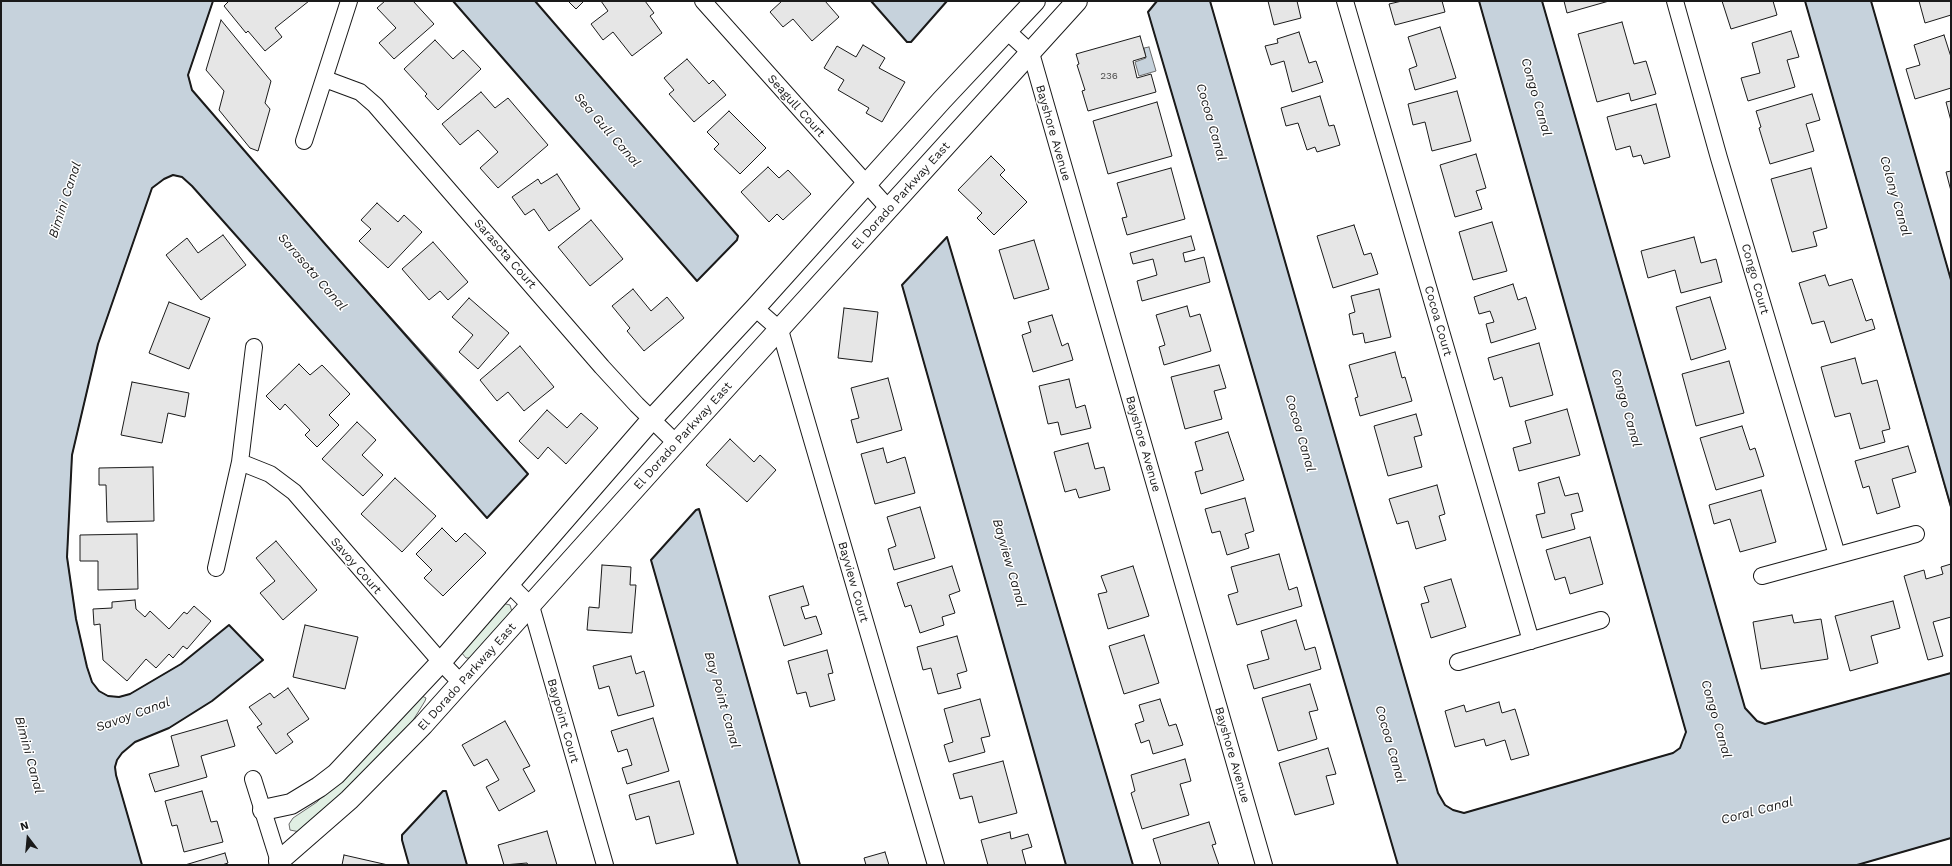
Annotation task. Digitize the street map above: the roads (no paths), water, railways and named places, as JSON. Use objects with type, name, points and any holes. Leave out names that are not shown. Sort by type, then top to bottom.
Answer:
[{"type":"street","points":[[304,141],[349,1]]},
{"type":"street","name":"Seagull Court","points":[[703,1],[889,209]]},
{"type":"street","points":[[263,810],[291,804],[319,788],[336,774],[441,662],[652,419],[867,185],[942,100],[1008,32],[1035,1]]},
{"type":"street","name":"El Dorado Parkway East","points":[[280,863],[349,800],[462,684],[676,443],[1078,1]]},
{"type":"street","name":"Cocoa Court","points":[[1345,1],[1531,641]]},
{"type":"street","name":"Congo Court","points":[[1675,1],[1724,173],[1837,555]]},
{"type":"street","points":[[1008,32],[1031,53]]},
{"type":"street","name":"Bayshore Avenue","points":[[1031,53],[1264,865]]},
{"type":"street","name":"Sarasota Court","points":[[325,79],[360,92],[375,105],[602,367],[676,443]]},
{"type":"street","points":[[755,308],[780,330]]},
{"type":"street","name":"Bayview Court","points":[[780,330],[936,865]]},
{"type":"street","points":[[216,568],[240,462],[254,347]]},
{"type":"street","name":"Savoy Court","points":[[240,462],[270,474],[294,492],[441,662],[462,684]]},
{"type":"street","points":[[1762,576],[1916,534]]},
{"type":"street","name":"Baypoint Court","points":[[509,584],[531,606],[605,865]]},
{"type":"street","points":[[1458,662],[1601,620]]},
{"type":"street","points":[[253,779],[280,863]]},
{"type":"water","points":[[1,1],[213,1],[188,75],[192,90],[326,245],[441,373],[528,474],[487,518],[192,186],[182,177],[173,175],[164,179],[152,188],[98,344],[72,455],[67,557],[76,619],[87,667],[92,682],[99,691],[108,696],[119,697],[130,694],[181,664],[229,625],[263,660],[212,701],[169,728],[135,742],[122,753],[117,760],[115,767],[116,775],[142,865],[1,865]]},
{"type":"water","name":"Sea Gull Canal","points":[[453,1],[535,1],[738,236],[737,240],[697,281]]},
{"type":"water","points":[[871,1],[947,1],[911,42],[907,42]]},
{"type":"water","points":[[1157,1],[1210,1],[1438,793],[1445,805],[1453,810],[1464,813],[1673,753],[1680,748],[1686,732],[1479,1],[1542,1],[1745,708],[1757,721],[1765,724],[1951,673],[1951,838],[1857,865],[1398,865],[1148,12]]},
{"type":"water","name":"Colony Canal","points":[[1805,1],[1871,1],[1951,280],[1951,508]]},
{"type":"water","points":[[1149,47],[1156,71],[1139,76],[1135,62],[1146,58],[1144,48]]},
{"type":"water","name":"Bayview Canal","points":[[947,237],[1133,865],[1066,865],[902,285]]},
{"type":"water","name":"Bay Point Canal","points":[[699,509],[800,865],[738,865],[651,560],[696,510]]},
{"type":"water","points":[[443,791],[446,791],[467,865],[409,865],[402,835]]},
{"type":"water label","name":"Congo Canal","points":[[1536,97]]},
{"type":"water label","name":"Cocoa Canal","points":[[1211,122]]},
{"type":"water label","name":"Bimini Canal","points":[[65,200]]},
{"type":"water label","name":"Sarasota Canal","points":[[312,272]]},
{"type":"water label","name":"Congo Canal","points":[[1626,408]]},
{"type":"water label","name":"Cocoa Canal","points":[[1300,433]]},
{"type":"water label","name":"Savoy Canal","points":[[133,715]]},
{"type":"water label","name":"Congo Canal","points":[[1716,719]]},
{"type":"water label","name":"Cocoa Canal","points":[[1390,744]]},
{"type":"water label","name":"Bimini Canal","points":[[29,755]]},
{"type":"water label","name":"Coral Canal","points":[[1757,811]]}]
